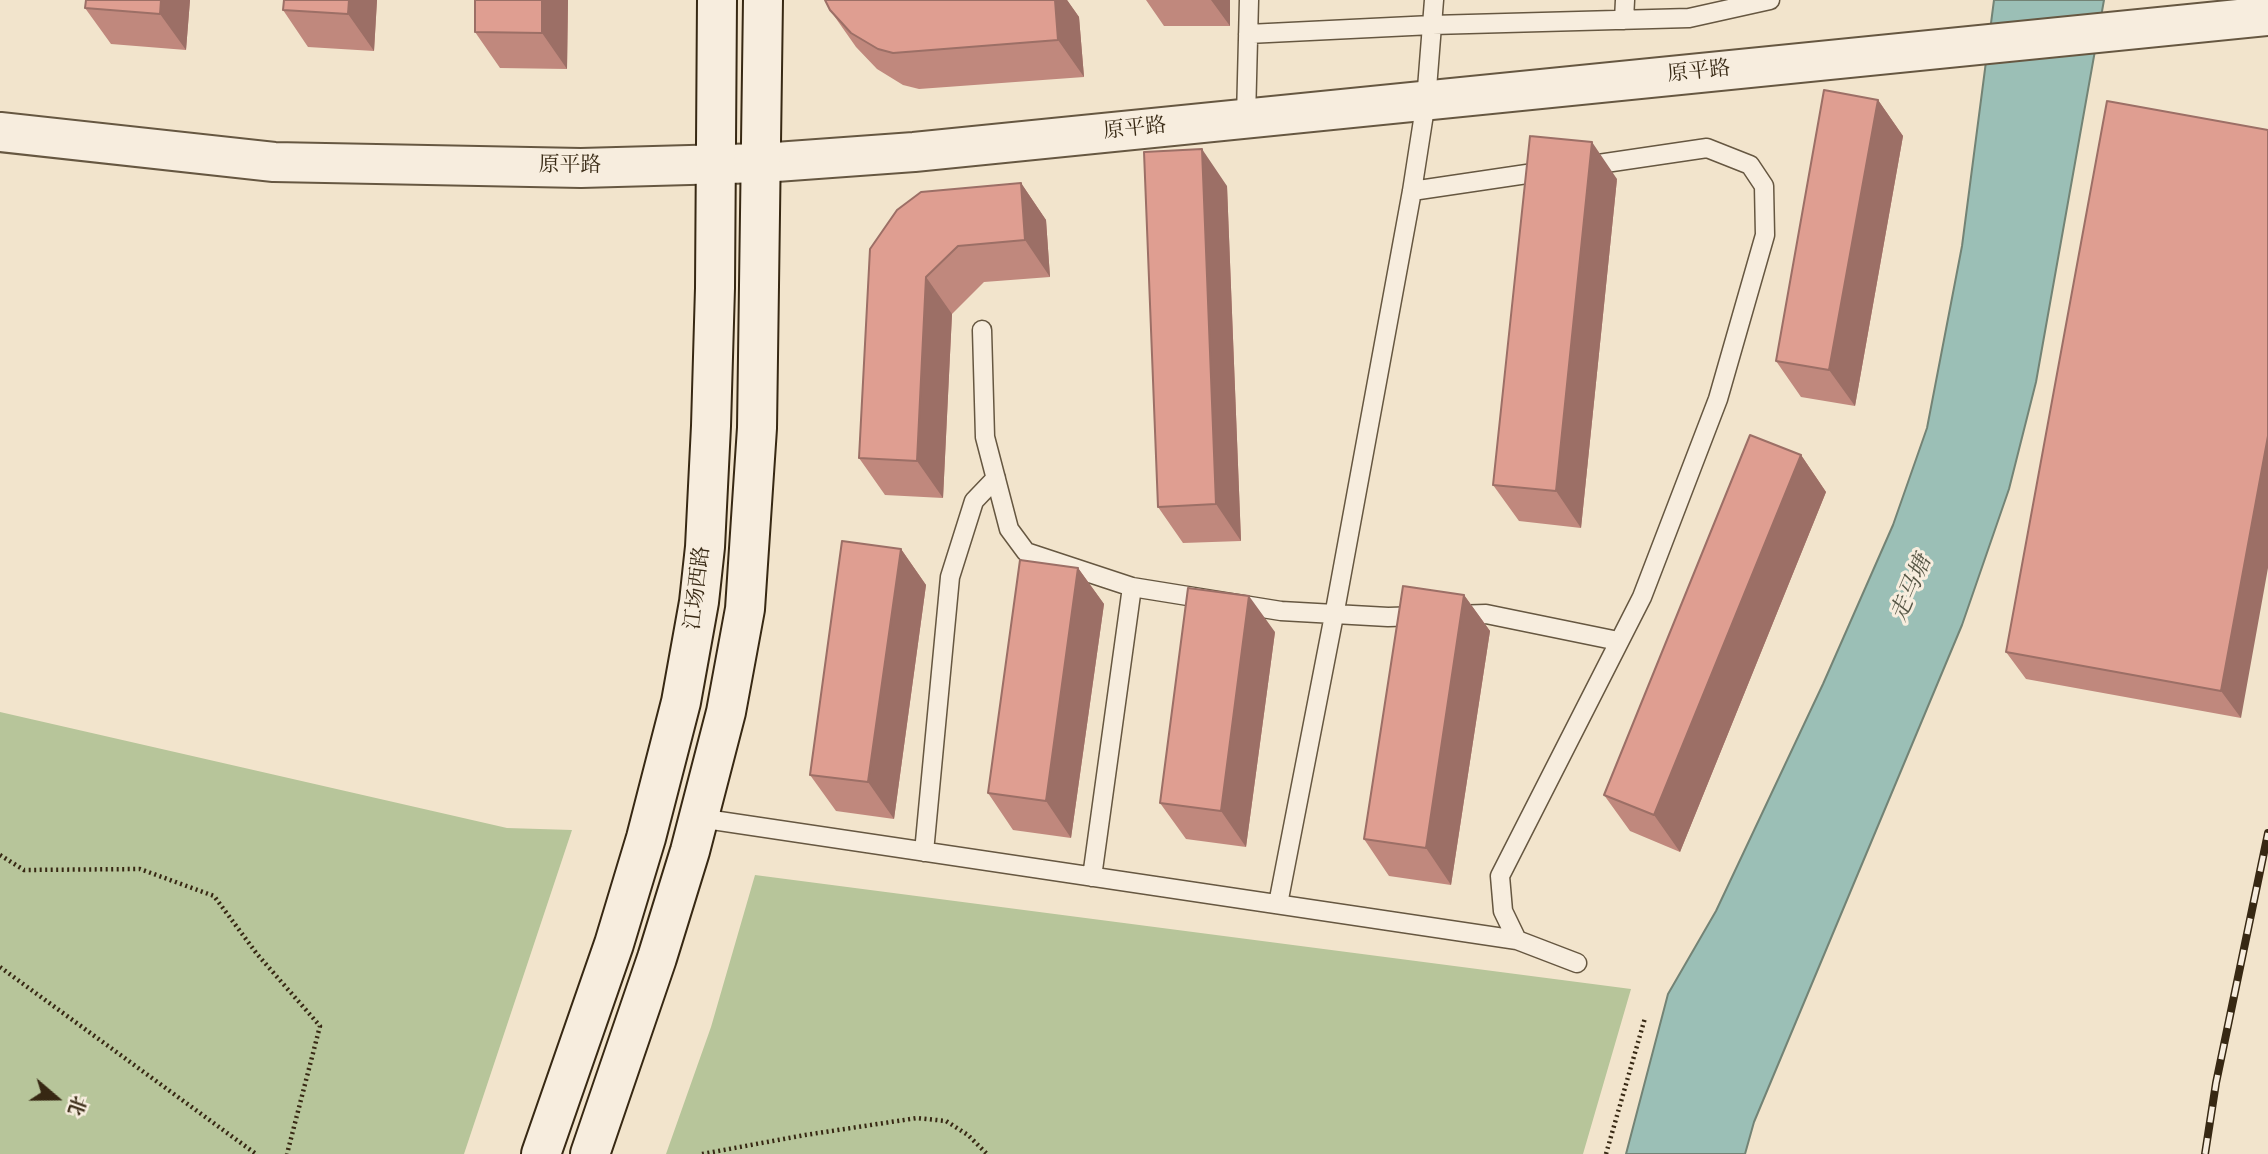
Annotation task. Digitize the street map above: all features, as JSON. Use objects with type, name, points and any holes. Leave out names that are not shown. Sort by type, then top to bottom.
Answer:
[{"type":"main road","name":"江场西路","points":[[541,1154],[614,944],[646,838],[669,753],[690,657],[705,547],[708,488],[715,288],[717,0]]},
{"type":"main road","points":[[590,1154],[657,958],[699,818],[736,664],[750,550],[757,428],[763,0]]},
{"type":"main road","name":"原平路","points":[[0,132],[274,162],[581,168],[762,163],[914,152],[2268,16]]},
{"type":"lane","points":[[1246,118],[1249,0]]},
{"type":"lane","points":[[1278,904],[1412,191],[1426,100],[1434,0]]},
{"type":"lane","points":[[1624,20],[1625,0]]},
{"type":"lane","points":[[1248,34],[1432,25],[1689,18],[1770,0]]},
{"type":"lane","points":[[1412,191],[1707,148],[1750,165],[1764,186],[1765,235],[1718,399],[1642,597],[1500,876],[1503,911],[1517,940]]},
{"type":"lane","points":[[982,331],[985,437],[1009,529],[1026,552],[1132,587],[1281,611],[1388,617],[1486,614],[1619,641]]},
{"type":"lane","points":[[923,852],[950,577],[974,501],[996,478]]},
{"type":"lane","points":[[1092,877],[1132,587]]},
{"type":"lane","points":[[699,818],[1517,940],[1577,963]]},
{"type":"path","points":[[0,855],[24,870],[139,869],[214,896],[257,954],[320,1026],[287,1154]]},
{"type":"path","points":[[0,967],[256,1154]]},
{"type":"path","points":[[1606,1154],[1645,1018]]},
{"type":"path","points":[[702,1154],[917,1118],[946,1121],[968,1135],[987,1154]]},
{"type":"green space","points":[[0,712],[507,828],[572,830],[464,1154],[0,1154]]},
{"type":"green space","points":[[755,875],[1631,989],[1583,1154],[666,1154],[711,1027]]},
{"type":"water","name":"走马塘","points":[[1994,0],[2104,0],[2036,382],[2009,489],[1962,625],[1754,1122],[1745,1154],[1626,1154],[1668,994],[1716,911],[1823,684],[1893,525],[1927,428],[1962,246]]},
{"type":"building","points":[[86,0],[161,0],[160,14],[85,8]]},
{"type":"building","points":[[284,0],[349,0],[348,14],[283,10]]},
{"type":"building","points":[[475,0],[542,0],[542,33],[475,32]]},
{"type":"building","points":[[825,0],[1055,0],[1058,40],[893,53],[878,49],[851,33],[830,10]]},
{"type":"building","points":[[1824,90],[1878,100],[1829,370],[1776,361]]},
{"type":"building","points":[[2107,101],[2268,130],[2268,436],[2221,691],[2006,652]]},
{"type":"building","points":[[1530,136],[1592,142],[1556,491],[1493,485]]},
{"type":"building","points":[[1202,149],[1216,504],[1158,507],[1144,152]]},
{"type":"building","points":[[1021,183],[1025,240],[958,246],[926,277],[917,461],[859,458],[870,249],[897,210],[921,192]]},
{"type":"building","points":[[1750,435],[1801,455],[1654,815],[1604,795]]},
{"type":"building","points":[[842,541],[901,549],[868,782],[810,775]]},
{"type":"building","points":[[1020,560],[1078,568],[1046,801],[988,793]]},
{"type":"building","points":[[1403,586],[1464,595],[1426,848],[1364,839]]},
{"type":"building","points":[[1188,588],[1249,596],[1221,811],[1160,803]]},
{"type":"railway","points":[[2205,1154],[2216,1083],[2268,833]]}]
